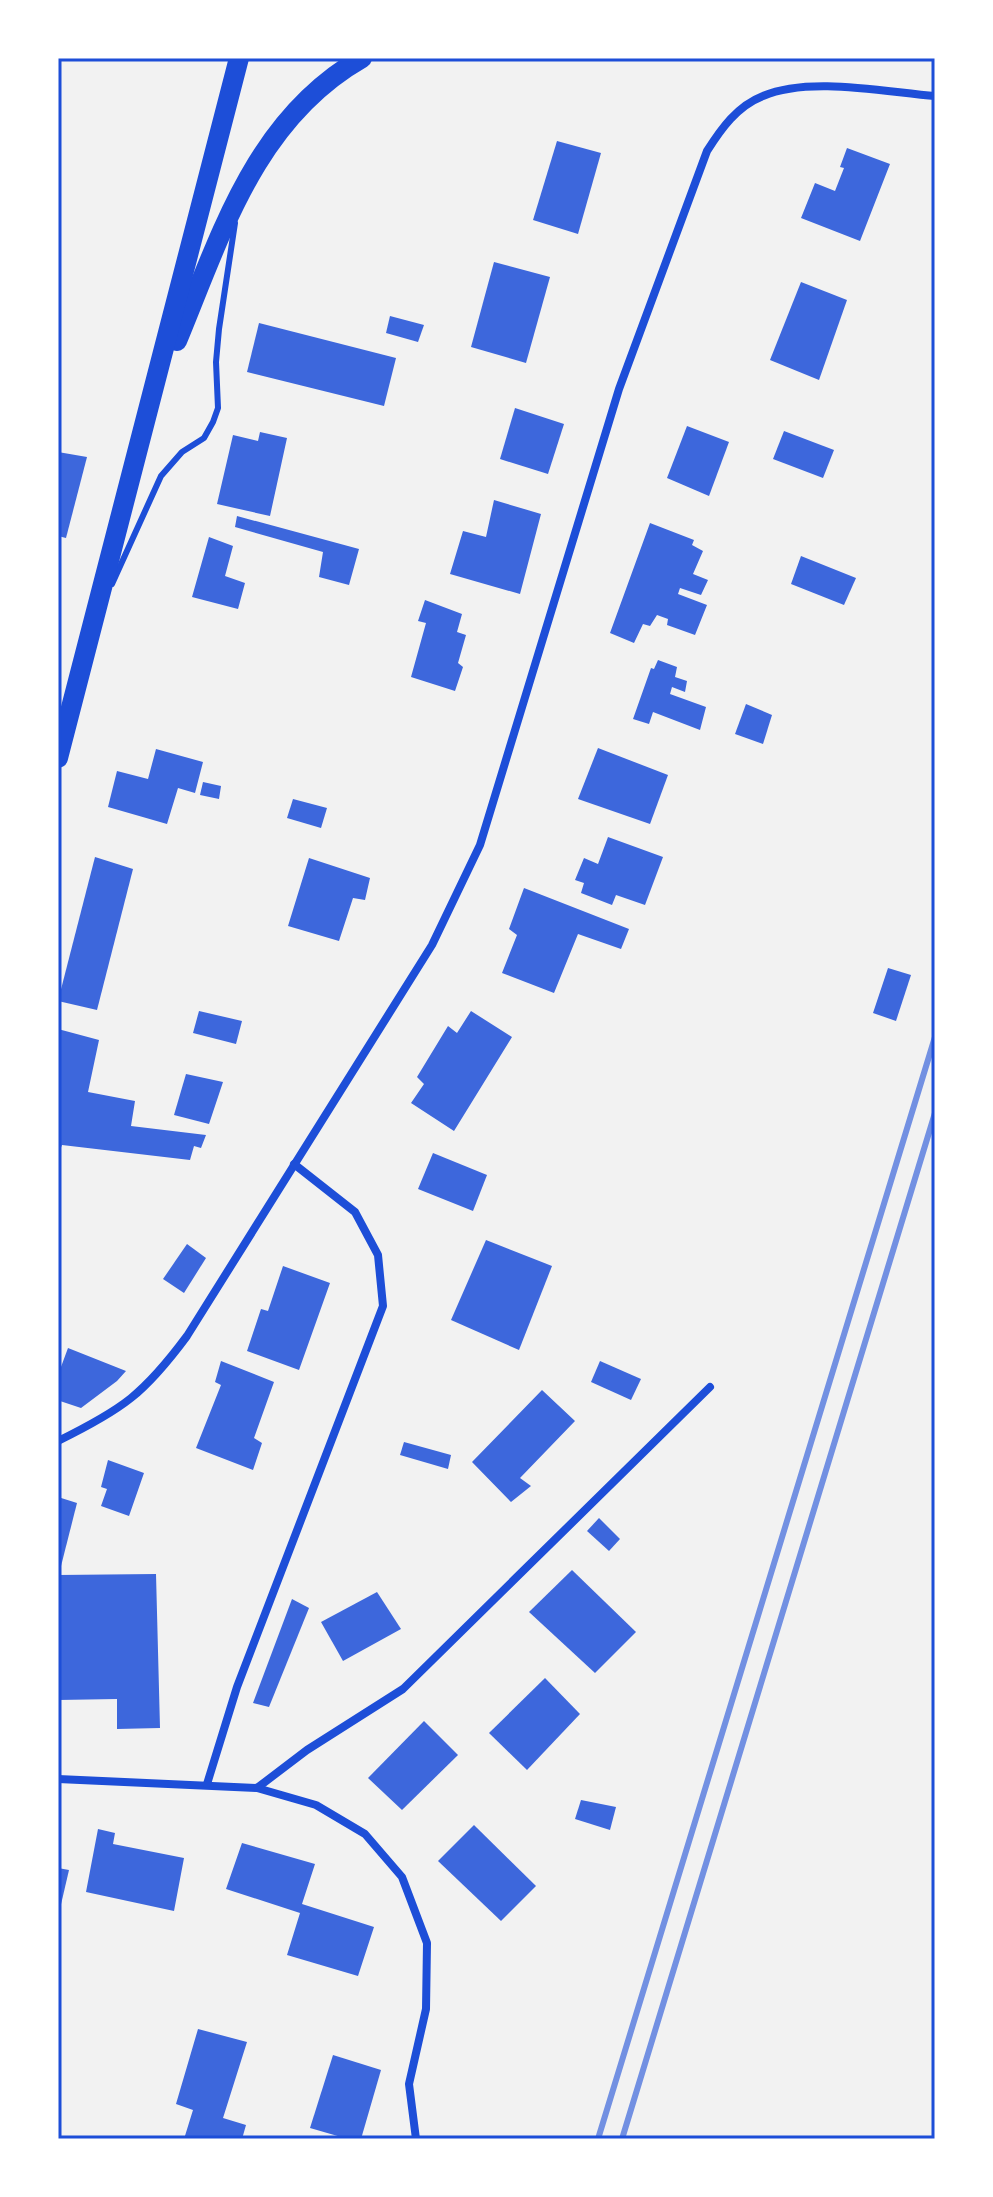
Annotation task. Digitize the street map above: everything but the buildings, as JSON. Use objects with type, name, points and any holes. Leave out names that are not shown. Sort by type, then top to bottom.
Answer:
[{"type":"main road","points":[[58,758],[239,58]]},
{"type":"main road","points":[[149,407],[240,190],[285,124],[322,87],[362,58]]},
{"type":"street","points":[[58,1441],[122,1407],[162,1369],[187,1336],[432,945],[480,845],[619,389],[707,151],[726,122],[761,96],[788,88],[833,87],[935,96]]},
{"type":"street","points":[[207,1784],[237,1687],[383,1306],[378,1255],[355,1212],[294,1164]]},
{"type":"street","points":[[257,1788],[307,1750],[403,1689],[710,1387]]},
{"type":"street","points":[[58,1779],[257,1788],[316,1805],[365,1834],[402,1877],[427,1943],[426,2009],[409,2084],[416,2139]]},
{"type":"lane","points":[[93,628],[161,476],[182,452],[204,438],[218,408],[216,362],[219,329],[240,190]]},
{"type":"railway","points":[[598,2139],[935,1037]]},
{"type":"railway","points":[[622,2139],[935,1113]]}]
